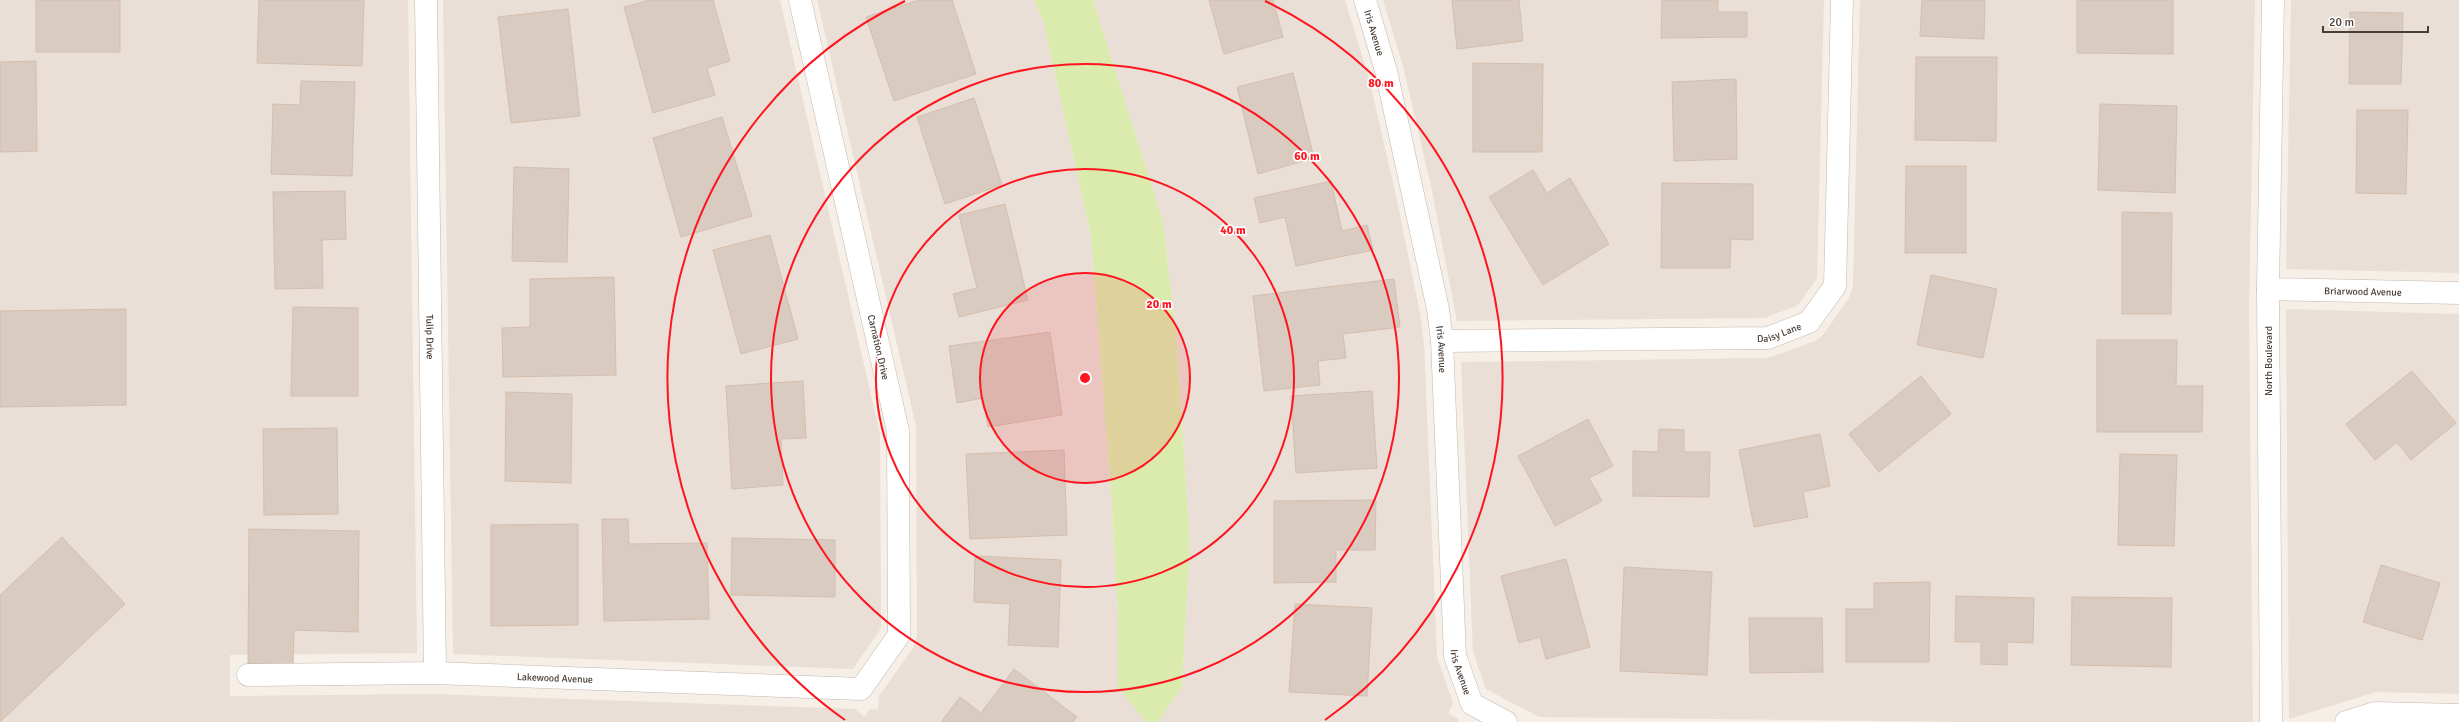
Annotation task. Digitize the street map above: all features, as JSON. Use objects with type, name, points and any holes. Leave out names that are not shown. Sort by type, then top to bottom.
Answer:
[{"type":"street","name":"Tulip Drive","points":[[426,0],[435,673]]},
{"type":"street","name":"Carnation Drive","points":[[800,0],[898,431],[899,635],[861,689]]},
{"type":"street","name":"Iris Avenue","points":[[1365,0],[1386,72],[1414,191],[1438,309],[1442,342],[1455,656],[1472,704],[1506,722]]},
{"type":"street","name":"Daisy Lane","points":[[1442,342],[1768,338],[1809,322],[1835,286],[1842,0]]},
{"type":"street","name":"North Boulevard","points":[[2271,722],[2268,289],[2273,0]]},
{"type":"street","name":"Briarwood Avenue","points":[[2268,289],[2459,294]]},
{"type":"street","name":"Lakewood Avenue","points":[[248,675],[435,673],[861,689]]},
{"type":"street","points":[[2346,722],[2375,712],[2459,715]]},
{"type":"shaded area","points":[[0,0],[408,0],[417,653],[230,655],[230,696],[434,694],[855,709],[864,717],[870,709],[878,710],[879,696],[913,648],[917,635],[916,426],[817,0],[1034,0],[1043,20],[1091,236],[1111,493],[1118,615],[1118,686],[1146,722],[0,722]]},
{"type":"shaded area","points":[[443,0],[780,0],[880,434],[881,628],[853,669],[453,654]]},
{"type":"shaded area","points":[[1093,0],[1345,0],[1369,78],[1396,196],[1420,313],[1424,343],[1437,657],[1453,703],[1448,713],[1458,719],[1459,722],[1158,722],[1182,687],[1190,544],[1177,343],[1163,221]]},
{"type":"shaded area","points":[[1383,0],[1824,0],[1817,278],[1798,305],[1765,318],[1457,321],[1431,186],[1403,66]]},
{"type":"shaded area","points":[[1860,0],[2255,0],[2249,309],[2253,722],[1959,722],[1539,717],[1486,689],[1473,652],[1461,362],[1768,358],[1815,341],[1823,335],[1849,298],[1853,286]]},
{"type":"shaded area","points":[[2291,0],[2459,0],[2459,273],[2286,269]]},
{"type":"shaded area","points":[[2286,309],[2459,314],[2459,694],[2376,692],[2289,719]]},
{"type":"green space","points":[[1034,0],[1093,0],[1163,221],[1177,343],[1190,544],[1182,687],[1158,722],[1146,722],[1118,687],[1118,615],[1111,493],[1091,236],[1043,20]]},
{"type":"building","points":[[36,0],[120,0],[120,52],[36,52]]},
{"type":"building","points":[[259,0],[364,0],[362,66],[257,63]]},
{"type":"building","points":[[650,0],[713,0],[730,61],[707,68],[715,95],[653,113],[624,7]]},
{"type":"building","points":[[919,0],[952,0],[976,74],[894,101],[866,17]]},
{"type":"building","points":[[1209,0],[1273,0],[1283,37],[1224,54]]},
{"type":"building","points":[[1452,0],[1519,0],[1523,41],[1457,49]]},
{"type":"building","points":[[1662,0],[1718,0],[1718,12],[1747,12],[1747,37],[1661,38]]},
{"type":"building","points":[[1922,0],[1985,0],[1984,39],[1920,36]]},
{"type":"building","points":[[2077,0],[2173,0],[2173,54],[2077,53]]},
{"type":"building","points":[[568,9],[580,116],[511,123],[498,17]]},
{"type":"building","points":[[2350,12],[2403,13],[2401,84],[2349,84]]},
{"type":"building","points":[[1916,57],[1997,57],[1996,141],[1915,140]]},
{"type":"building","points":[[36,61],[37,151],[0,152],[0,62]]},
{"type":"building","points":[[1473,63],[1543,64],[1542,152],[1473,152]]},
{"type":"building","points":[[1293,73],[1314,158],[1258,174],[1237,87]]},
{"type":"building","points":[[1736,79],[1737,159],[1674,161],[1672,82]]},
{"type":"building","points":[[301,81],[355,82],[352,176],[271,174],[273,104],[300,105]]},
{"type":"building","points":[[974,98],[1002,185],[945,204],[917,117]]},
{"type":"building","points":[[2100,104],[2177,106],[2175,193],[2098,190]]},
{"type":"building","points":[[2357,110],[2408,110],[2406,194],[2356,193]]},
{"type":"building","points":[[722,117],[752,216],[681,237],[653,138]]},
{"type":"building","points":[[1906,166],[1966,166],[1966,253],[1905,253]]},
{"type":"building","points":[[514,167],[569,169],[567,262],[512,261]]},
{"type":"building","points":[[1533,170],[1547,193],[1570,178],[1609,244],[1543,285],[1489,197]]},
{"type":"building","points":[[1331,181],[1342,231],[1367,225],[1373,250],[1296,266],[1285,217],[1260,223],[1254,198]]},
{"type":"building","points":[[1662,183],[1753,184],[1753,240],[1731,239],[1730,268],[1661,268]]},
{"type":"building","points":[[345,191],[346,239],[322,240],[323,288],[275,289],[273,192]]},
{"type":"building","points":[[1005,204],[1028,300],[959,317],[953,294],[977,288],[959,215]]},
{"type":"building","points":[[2122,212],[2172,213],[2171,314],[2122,314]]},
{"type":"building","points":[[770,235],[798,339],[741,354],[713,250]]},
{"type":"building","points":[[1931,275],[1997,289],[1983,358],[1917,345]]},
{"type":"building","points":[[614,277],[616,375],[503,377],[502,328],[530,327],[530,279]]},
{"type":"building","points":[[1394,279],[1400,327],[1343,334],[1346,358],[1318,361],[1320,385],[1264,391],[1253,296]]},
{"type":"building","points":[[293,307],[358,308],[358,396],[291,396]]},
{"type":"building","points":[[126,309],[126,405],[0,407],[0,311]]},
{"type":"building","points":[[1050,332],[1062,415],[988,427],[983,398],[957,403],[949,346]]},
{"type":"building","points":[[2097,340],[2177,340],[2176,386],[2203,386],[2202,432],[2097,432]]},
{"type":"building","points":[[2412,371],[2456,423],[2411,460],[2397,442],[2375,460],[2346,424]]},
{"type":"building","points":[[1921,376],[1951,414],[1879,472],[1849,434]]},
{"type":"building","points":[[803,381],[806,438],[781,439],[783,485],[732,489],[726,386]]},
{"type":"building","points":[[1372,391],[1377,468],[1296,473],[1291,396]]},
{"type":"building","points":[[506,392],[572,394],[571,483],[505,481]]},
{"type":"building","points":[[1588,419],[1613,466],[1589,478],[1602,501],[1555,526],[1518,456]]},
{"type":"building","points":[[337,428],[338,514],[264,515],[263,429]]},
{"type":"building","points":[[1659,429],[1684,430],[1684,452],[1710,452],[1709,497],[1633,496],[1633,451],[1658,452]]},
{"type":"building","points":[[1820,434],[1830,486],[1803,492],[1808,517],[1754,527],[1739,450]]},
{"type":"building","points":[[1064,450],[1067,535],[970,539],[966,454]]},
{"type":"building","points":[[2120,454],[2177,455],[2174,546],[2118,545]]},
{"type":"building","points":[[1376,500],[1375,550],[1336,550],[1336,582],[1274,583],[1274,501]]},
{"type":"building","points":[[602,519],[628,519],[629,544],[707,543],[709,619],[604,621]]},
{"type":"building","points":[[578,524],[578,625],[491,626],[491,525]]},
{"type":"building","points":[[249,529],[359,531],[358,632],[294,630],[293,665],[248,664]]},
{"type":"building","points":[[62,537],[125,604],[0,722],[0,595]]},
{"type":"building","points":[[732,538],[835,540],[835,597],[731,595]]},
{"type":"building","points":[[975,556],[1061,560],[1058,647],[1008,645],[1010,604],[974,602]]},
{"type":"building","points":[[1566,559],[1590,647],[1546,659],[1540,637],[1519,643],[1501,576]]},
{"type":"building","points":[[2381,565],[2440,583],[2422,640],[2363,622]]},
{"type":"building","points":[[1624,567],[1712,572],[1707,675],[1620,671]]},
{"type":"building","points":[[1930,582],[1929,662],[1846,662],[1846,609],[1874,609],[1874,583]]},
{"type":"building","points":[[1956,596],[2034,598],[2033,643],[2007,642],[2007,665],[1981,664],[1981,642],[1955,642]]},
{"type":"building","points":[[2072,597],[2172,598],[2171,667],[2071,665]]},
{"type":"building","points":[[1295,604],[1372,608],[1367,696],[1289,692]]},
{"type":"building","points":[[1749,618],[1822,618],[1823,672],[1750,673]]},
{"type":"building","points":[[1014,669],[1077,717],[1073,722],[941,722],[960,697],[981,713]]}]
